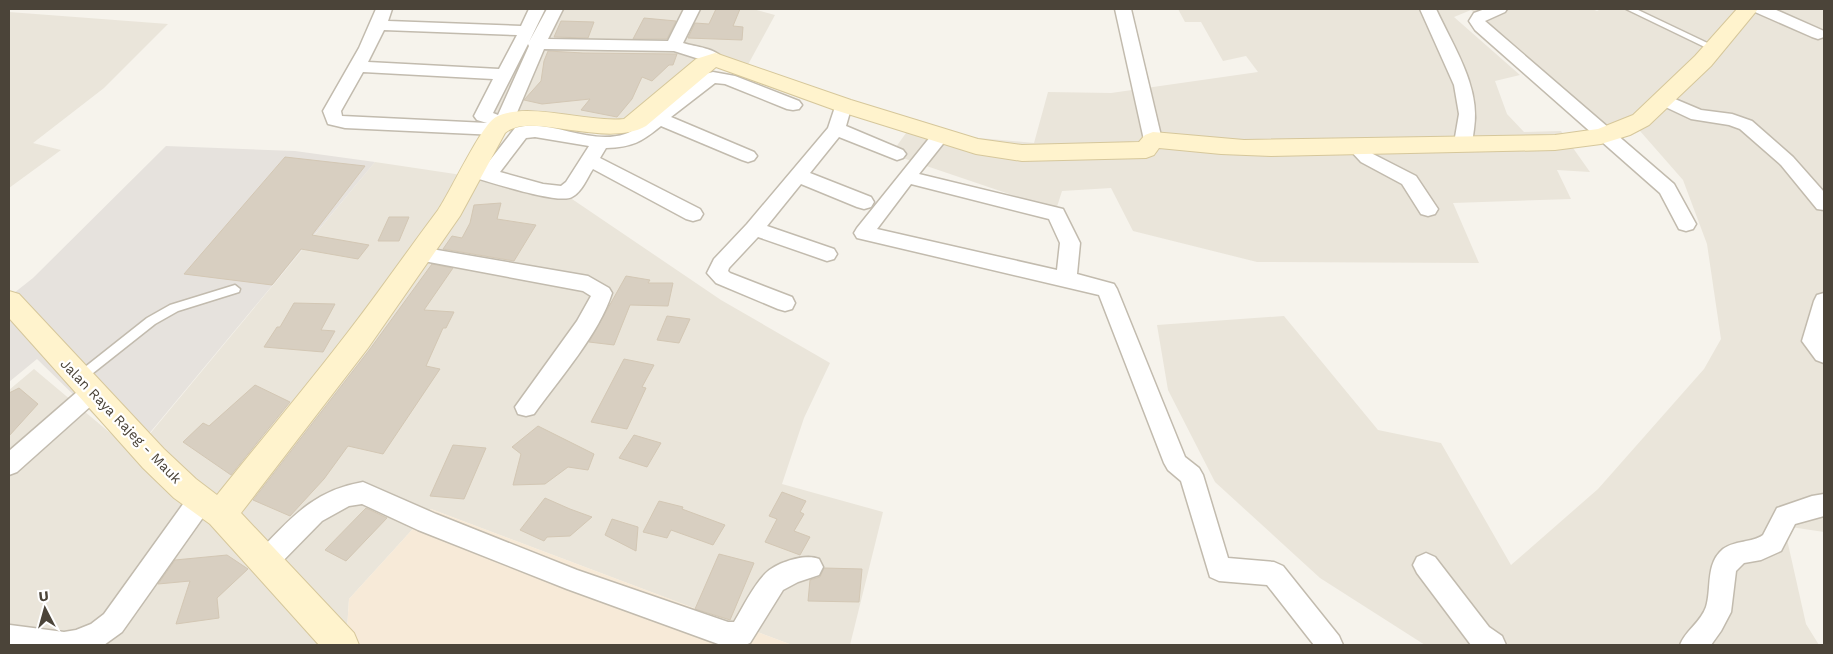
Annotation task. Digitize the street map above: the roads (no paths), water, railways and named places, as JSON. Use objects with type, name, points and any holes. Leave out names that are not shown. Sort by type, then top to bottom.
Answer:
[{"type":"street","points":[[480,173],[500,126],[524,80],[537,9]]},
{"type":"street","points":[[500,126],[483,116],[489,102],[505,74],[555,9]]},
{"type":"street","points":[[674,46],[692,9]]},
{"type":"street","points":[[1123,9],[1150,145]]},
{"type":"street","points":[[1428,9],[1463,85],[1468,114],[1463,143]]},
{"type":"street","points":[[1499,9],[1480,16],[1477,21],[1481,27],[1668,189],[1686,224]]},
{"type":"street","points":[[714,58],[704,64],[638,121],[628,126],[611,128],[536,119],[500,126],[338,122],[332,118],[332,111],[358,67],[381,17],[532,38],[674,46],[705,54],[843,105],[976,146],[1000,151],[1052,153],[1120,152],[1150,145],[1242,148],[1357,148],[1463,143],[1556,142],[1604,134],[1631,126],[1641,120],[1716,48],[1749,9],[1818,34]]},
{"type":"street","points":[[358,67],[505,74]]},
{"type":"street","points":[[581,174],[598,164],[660,119],[713,77],[729,80],[793,105]]},
{"type":"street","points":[[1664,99],[1696,115],[1732,120],[1746,125],[1787,161],[1822,206]]},
{"type":"street","points":[[785,303],[723,278],[717,273],[721,264],[754,229],[836,129],[843,105]]},
{"type":"street","points":[[660,119],[748,156]]},
{"type":"street","points":[[836,129],[897,154]]},
{"type":"street","points":[[10,638],[48,644],[71,645],[89,640],[102,633],[358,340],[451,210],[480,173],[521,132],[534,130],[601,142],[633,138]]},
{"type":"street","points":[[941,135],[864,233],[1106,289],[1176,463],[1191,475],[1219,569],[1274,574],[1330,645]]},
{"type":"street","points":[[480,173],[543,190],[563,193],[569,190],[581,174],[601,142]]},
{"type":"street","points":[[1357,148],[1368,158],[1409,180],[1428,209]]},
{"type":"street","points":[[598,164],[693,214]]},
{"type":"street","points":[[798,175],[864,202]]},
{"type":"street","points":[[907,177],[1056,214],[1070,243],[1066,280]]},
{"type":"street","points":[[754,229],[827,254]]},
{"type":"street","points":[[420,254],[588,284],[602,293],[600,302],[585,327],[526,408]]},
{"type":"street","name":"Jalan Raya Rajeg - Mauk","points":[[9,301],[151,457],[210,508],[304,603],[342,645]]},
{"type":"street","points":[[1824,301],[1812,342],[1824,354]]},
{"type":"street","points":[[9,465],[86,384]]},
{"type":"street","points":[[264,563],[313,513],[345,496],[363,493],[427,522],[576,580],[728,635],[741,634],[774,582],[792,572],[810,567]]},
{"type":"street","points":[[1693,645],[1700,640],[1719,610],[1722,578],[1727,562],[1736,555],[1761,549],[1772,543],[1786,516],[1824,505]]},
{"type":"street","points":[[1426,564],[1480,636],[1493,645]]},
{"type":"lane","points":[[1630,9],[1716,48]]},
{"type":"lane","points":[[86,384],[159,317],[174,308],[235,289]]}]
